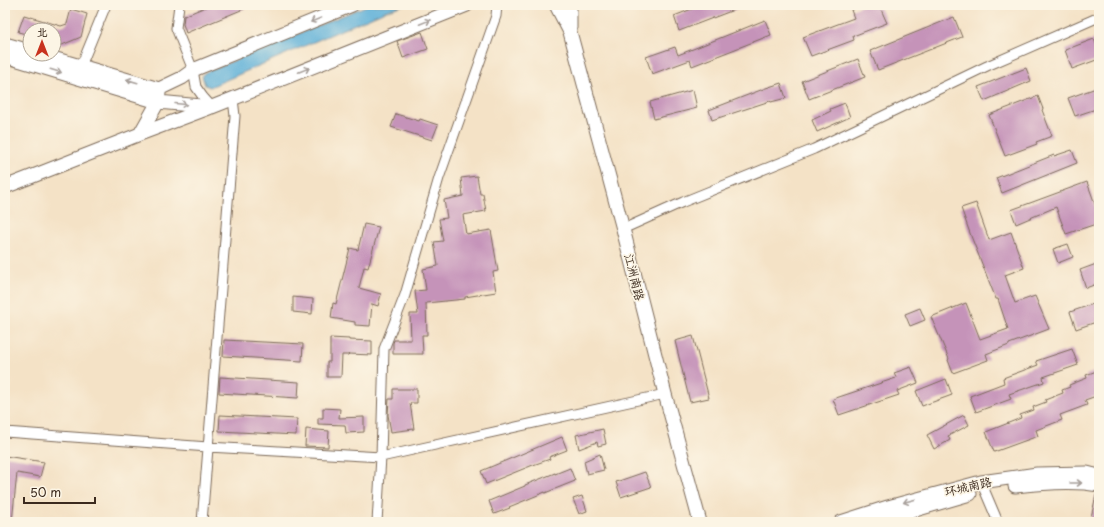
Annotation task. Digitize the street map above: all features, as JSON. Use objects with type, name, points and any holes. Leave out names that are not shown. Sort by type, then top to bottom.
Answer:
[{"type":"main road","points":[[140,134],[158,95],[193,70],[352,5]]},
{"type":"main road","points":[[5,187],[212,107],[467,5]]},
{"type":"main road","points":[[556,5],[570,32]]},
{"type":"main road","points":[[570,5],[570,32]]},
{"type":"main road","name":"江洲南路","points":[[570,32],[700,522]]},
{"type":"main road","points":[[5,44],[22,49]]},
{"type":"main road","points":[[5,56],[158,95],[212,107]]},
{"type":"main road","points":[[62,61],[158,95]]},
{"type":"main road","name":"环城南路","points":[[874,522],[891,515],[982,486],[1037,474],[1087,473],[1099,476]]},
{"type":"main road","name":"环城南路","points":[[982,486],[1039,483],[1088,483],[1099,485]]},
{"type":"main road","name":"环城南路","points":[[840,522],[891,515]]},
{"type":"street","points":[[80,66],[106,5]]},
{"type":"street","points":[[179,5],[176,28],[193,70],[196,87],[212,107]]},
{"type":"street","points":[[377,522],[381,457],[384,348],[405,296],[439,178],[496,16],[497,5]]},
{"type":"street","points":[[623,229],[683,202],[814,149],[987,66],[1099,17]]},
{"type":"street","points":[[202,522],[235,116],[232,99]]},
{"type":"street","points":[[5,432],[208,447],[381,457],[665,394]]},
{"type":"street","points":[[982,486],[998,522]]},
{"type":"water","points":[[368,5],[403,5],[385,11],[210,87],[205,85],[202,76],[204,73]]},
{"type":"building","points":[[210,5],[253,5],[186,33],[183,24],[184,16]]},
{"type":"building","points":[[702,5],[744,6],[679,31],[674,16]]},
{"type":"building","points":[[864,5],[879,5],[887,23],[853,36],[854,40],[811,56],[803,37],[854,18],[851,10]]},
{"type":"building","points":[[71,9],[87,14],[81,37],[62,45],[62,26],[67,24]]},
{"type":"building","points":[[24,15],[48,22],[22,22],[22,33],[18,32]]},
{"type":"building","points":[[954,17],[962,37],[878,70],[870,51]]},
{"type":"building","points":[[765,20],[771,35],[692,66],[690,60],[652,74],[646,57],[675,47],[678,55]]},
{"type":"building","points":[[422,32],[428,49],[403,58],[397,41]]},
{"type":"building","points":[[1094,39],[1099,51],[1099,59],[1072,69],[1065,50]]},
{"type":"building","points":[[858,59],[865,77],[809,99],[802,81]]},
{"type":"building","points":[[1026,68],[1031,81],[984,101],[978,87]]},
{"type":"building","points":[[781,83],[786,98],[770,101],[712,120],[709,110]]},
{"type":"building","points":[[1099,87],[1099,108],[1075,116],[1068,98]]},
{"type":"building","points":[[693,90],[697,108],[654,119],[650,102]]},
{"type":"building","points":[[1038,96],[1052,136],[1036,142],[1037,144],[1005,156],[989,115]]},
{"type":"building","points":[[845,103],[850,117],[817,132],[812,120],[831,111],[830,109]]},
{"type":"building","points":[[396,114],[419,121],[420,119],[438,125],[432,140],[391,127]]},
{"type":"building","points":[[1072,150],[1077,163],[1002,193],[996,178],[1054,155]]},
{"type":"building","points":[[477,176],[480,194],[483,194],[486,211],[463,215],[466,234],[491,230],[498,271],[493,272],[496,292],[465,297],[465,299],[426,303],[427,335],[422,335],[423,354],[393,354],[394,340],[411,340],[410,314],[418,314],[415,291],[426,290],[423,269],[438,266],[434,242],[443,241],[439,219],[447,218],[444,200],[463,196],[461,178]]},
{"type":"building","points":[[1087,182],[1099,215],[1099,223],[1066,234],[1056,207],[1016,224],[1011,210]]},
{"type":"building","points":[[976,203],[989,240],[1011,232],[1024,268],[1005,275],[1015,303],[1035,296],[1049,329],[986,354],[988,360],[953,373],[948,360],[949,359],[931,317],[966,303],[980,339],[1008,329],[998,299],[996,299],[961,208]]},
{"type":"building","points":[[364,224],[379,227],[368,268],[364,267],[359,288],[381,294],[378,306],[372,304],[370,326],[355,325],[355,322],[331,318],[333,303],[336,304],[350,248],[358,250]]},
{"type":"building","points":[[1068,244],[1073,257],[1058,263],[1053,249]]},
{"type":"building","points":[[1099,263],[1099,283],[1086,288],[1080,270]]},
{"type":"building","points":[[293,297],[313,299],[312,314],[293,312]]},
{"type":"building","points":[[1099,302],[1099,321],[1076,329],[1070,312]]},
{"type":"building","points":[[920,308],[925,320],[910,326],[905,314]]},
{"type":"building","points":[[693,336],[709,398],[690,402],[675,341]]},
{"type":"building","points":[[330,338],[372,341],[372,355],[342,355],[341,377],[327,377],[327,362],[330,362]]},
{"type":"building","points":[[224,340],[303,344],[302,361],[223,356]]},
{"type":"building","points":[[1072,349],[1078,365],[1043,377],[1044,382],[1009,394],[1011,399],[976,412],[970,396],[1004,383],[1003,378],[1038,365],[1036,361]]},
{"type":"building","points":[[911,367],[918,383],[897,391],[899,395],[839,415],[833,399],[896,378],[894,373]]},
{"type":"building","points":[[1099,370],[1099,395],[1085,400],[1087,405],[1060,415],[1062,420],[1036,430],[1038,436],[994,452],[986,432],[1021,418],[1020,415],[1034,410],[1033,407],[1046,402],[1045,400],[1063,393],[1062,390],[1070,387],[1069,385],[1087,378],[1086,375]]},
{"type":"building","points":[[220,377],[299,382],[298,398],[219,393]]},
{"type":"building","points":[[946,379],[952,395],[922,406],[916,391]]},
{"type":"building","points":[[393,389],[417,389],[417,403],[410,403],[414,429],[391,432],[388,415],[389,399],[393,399]]},
{"type":"building","points":[[323,408],[340,409],[339,418],[364,417],[364,432],[346,433],[345,425],[318,424],[318,418],[323,418]]},
{"type":"building","points":[[220,415],[297,419],[296,435],[219,431]]},
{"type":"building","points":[[964,415],[969,425],[948,436],[950,440],[934,449],[927,435]]},
{"type":"building","points":[[306,429],[329,431],[328,447],[305,446]]},
{"type":"building","points":[[603,429],[606,444],[598,446],[597,442],[579,449],[576,435]]},
{"type":"building","points":[[562,437],[567,450],[549,457],[550,459],[486,484],[481,471]]},
{"type":"building","points":[[600,454],[604,470],[587,474],[584,461]]},
{"type":"building","points":[[5,456],[44,462],[40,477],[17,473],[12,522],[5,522]]},
{"type":"building","points":[[570,468],[575,481],[494,514],[489,501],[525,485]]},
{"type":"building","points":[[645,472],[651,487],[621,497],[616,482]]},
{"type":"building","points":[[1096,495],[1099,495],[1099,522],[1090,522]]},
{"type":"building","points":[[582,496],[587,511],[579,514],[573,499]]}]
